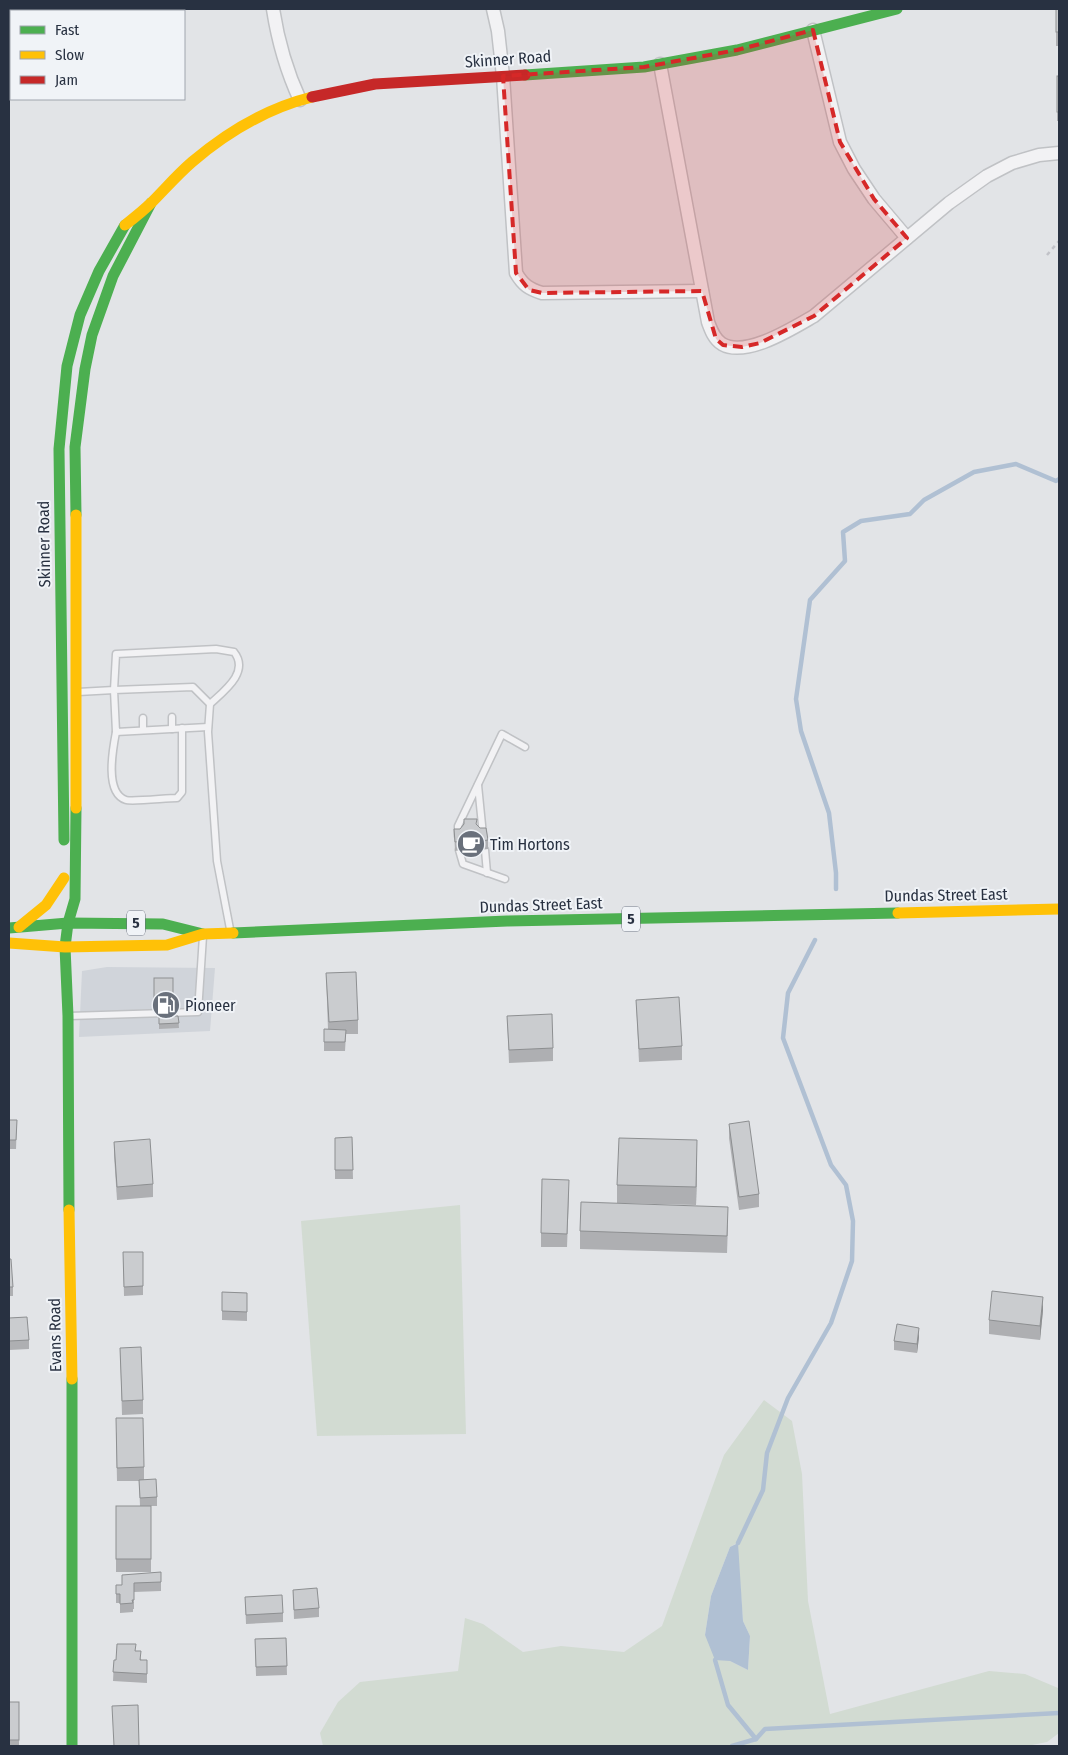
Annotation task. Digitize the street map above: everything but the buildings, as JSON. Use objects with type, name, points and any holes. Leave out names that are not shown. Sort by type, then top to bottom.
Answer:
[{"type":"street","points":[[273,9],[283,58],[300,100]]},
{"type":"street","points":[[493,9],[498,32],[502,76],[516,273],[521,282],[529,290],[542,293],[702,291]]},
{"type":"street","name":"Skinner Road","points":[[72,909],[66,897],[64,878],[59,449],[67,366],[80,315],[98,271],[123,227],[151,203],[192,162],[224,138],[258,118],[300,100],[375,84],[644,67],[737,50],[897,9]]},
{"type":"street","points":[[813,30],[840,142],[854,169],[874,199],[908,238]]},
{"type":"street","points":[[660,64],[708,322],[716,339],[723,345],[742,347],[760,343],[814,316],[949,203],[987,176],[1012,163],[1039,155],[1059,153]]},
{"type":"street","name":"Skinner Road","points":[[68,923],[75,899],[77,692],[75,447],[85,368],[92,335],[113,276],[151,203]]},
{"type":"street","points":[[14,927],[46,905],[64,878]]},
{"type":"street","name":"Dundas Street East","points":[[9,942],[65,948],[167,945],[204,934],[507,922],[1059,909]]},
{"type":"street","name":"Dundas Street East","points":[[14,927],[68,923],[162,924],[204,934]]},
{"type":"street","name":"Evans Road","points":[[68,923],[65,948],[68,1016],[68,1164],[74,1417],[72,1746]]},
{"type":"lane","points":[[182,728],[182,792],[176,798],[126,800],[116,793],[113,784],[112,752],[116,732],[114,690],[116,654],[216,650],[234,652],[239,658],[240,669],[232,684],[210,704],[208,727],[217,861],[231,933]]},
{"type":"lane","points":[[77,692],[114,690],[142,692],[193,687],[210,704]]},
{"type":"lane","points":[[172,688],[172,695]]},
{"type":"lane","points":[[172,717],[172,729]]},
{"type":"lane","points":[[143,718],[143,730]]},
{"type":"lane","points":[[116,732],[208,727]]},
{"type":"lane","points":[[458,838],[458,826],[502,734],[524,748]]},
{"type":"lane","points":[[478,784],[483,837]]},
{"type":"lane","points":[[459,850],[463,864],[505,879]]},
{"type":"lane","points":[[485,850],[487,872]]},
{"type":"lane","points":[[68,1016],[198,1012],[204,934]]},
{"type":"path","points":[[1047,255],[1059,241]]},
{"type":"highlighted area","points":[[813,30],[840,142],[874,199],[907,238],[814,316],[760,343],[742,347],[723,345],[716,339],[702,291],[542,293],[529,290],[516,273],[503,76],[644,67],[737,50]]},
{"type":"shaded area","points":[[107,967],[215,968],[210,1031],[79,1037],[82,971]]},
{"type":"shaded area","points":[[460,1205],[466,1434],[317,1436],[301,1221]]},
{"type":"shaded area","points":[[764,1400],[792,1421],[802,1474],[808,1601],[830,1714],[989,1671],[1025,1674],[1058,1688],[1059,1733],[1047,1742],[1027,1746],[323,1746],[320,1733],[338,1702],[360,1682],[458,1671],[465,1618],[483,1624],[523,1652],[561,1646],[624,1652],[662,1626],[724,1455]],"holes":[[[737,1543],[743,1621],[750,1636],[748,1670],[730,1661],[705,1635],[711,1596],[730,1547]]]},
{"type":"water","points":[[738,1543],[743,1621],[750,1636],[748,1670],[730,1661],[715,1660],[705,1635],[711,1596],[730,1547]]},
{"type":"waterway","points":[[836,889],[829,813],[801,731],[796,699],[810,600],[845,561],[843,532],[861,521],[910,514],[924,500],[974,472],[1016,464],[1056,481],[1059,479]]},
{"type":"waterway","points":[[738,1543],[763,1490],[767,1453],[788,1398],[831,1323],[852,1261],[853,1221],[846,1185],[831,1165],[783,1038],[788,993],[815,940]]},
{"type":"waterway","points":[[715,1660],[728,1705],[756,1739]]},
{"type":"waterway","points":[[732,1746],[756,1739],[765,1729],[1059,1713]]},
{"type":"traffic: fast","points":[[525,75],[644,67],[737,50],[897,9]]},
{"type":"traffic: fast","points":[[76,515],[75,447],[85,369],[92,335],[113,276],[151,203]]},
{"type":"traffic: fast","points":[[64,840],[59,449],[67,366],[80,315],[99,271],[125,225]]},
{"type":"traffic: fast","points":[[69,1210],[68,1016],[65,947],[68,923],[75,899],[76,808]]},
{"type":"traffic: fast","points":[[233,933],[507,921],[898,913]]},
{"type":"traffic: fast","points":[[9,928],[68,923],[163,924],[203,934]]},
{"type":"traffic: fast","points":[[72,1379],[72,1746]]},
{"type":"traffic: slow","points":[[125,225],[148,206],[192,162],[219,141],[264,115],[312,97]]},
{"type":"traffic: slow","points":[[76,515],[76,808]]},
{"type":"traffic: slow","points":[[19,927],[46,905],[64,878]]},
{"type":"traffic: slow","points":[[898,913],[1059,909]]},
{"type":"traffic: slow","points":[[9,943],[65,947],[167,945],[203,934],[233,933]]},
{"type":"traffic: slow","points":[[69,1210],[72,1379]]},
{"type":"traffic: jam","points":[[312,97],[375,84],[525,75]]},
{"type":"place","name":"Tim Hortons","points":[[471,844]]},
{"type":"place","name":"Pioneer","points":[[166,1005]]}]
